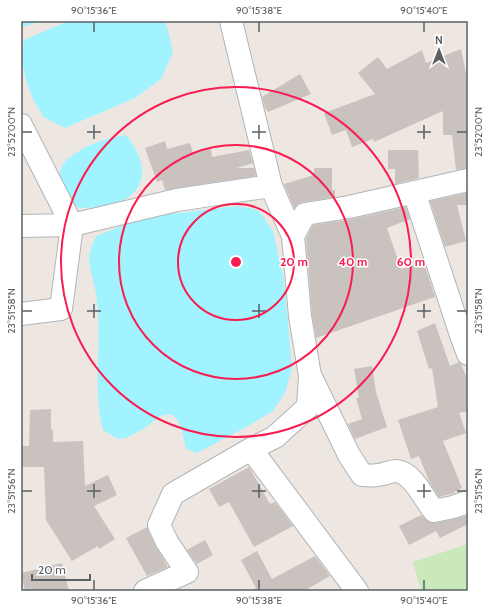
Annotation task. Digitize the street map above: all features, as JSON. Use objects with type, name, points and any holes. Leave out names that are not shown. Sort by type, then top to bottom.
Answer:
[{"type":"street","points":[[145,591],[187,572],[168,542],[160,525],[173,494],[251,449],[275,437],[308,407],[310,376],[300,316],[293,236],[271,186],[231,21]]},
{"type":"street","points":[[21,125],[72,225],[61,309],[21,314]]},
{"type":"street","points":[[293,236],[305,214],[349,207],[468,180]]},
{"type":"street","points":[[21,226],[72,225],[177,200],[271,186]]},
{"type":"street","points":[[414,192],[468,354]]},
{"type":"street","points":[[310,376],[349,455],[362,475],[378,475],[395,471],[405,473],[419,488],[426,502],[434,511],[468,502]]},
{"type":"street","points":[[251,449],[357,591]]},
{"type":"green space","points":[[468,544],[468,591],[421,591],[413,562]]},
{"type":"water","points":[[21,21],[40,21],[21,27]]},
{"type":"water","points":[[68,21],[164,21],[167,27],[173,52],[161,79],[135,98],[65,128],[43,117],[27,84],[21,57],[24,40]]},
{"type":"water","points":[[126,135],[140,158],[142,169],[141,180],[137,188],[130,196],[119,202],[104,206],[83,208],[69,203],[63,192],[60,178],[60,172],[63,164],[88,146],[103,140]]},
{"type":"water","points":[[237,206],[258,210],[273,231],[283,276],[292,368],[285,393],[273,411],[197,453],[186,449],[178,421],[172,414],[160,416],[145,428],[126,438],[118,439],[103,430],[98,398],[98,317],[96,295],[89,256],[96,236],[132,222],[156,216]]},
{"type":"building","points":[[461,49],[468,83],[468,168],[456,170],[452,135],[443,135],[443,111],[374,142],[373,139],[352,147],[346,130],[332,135],[324,113],[375,94],[358,73],[378,57],[387,69],[422,50],[426,63]]},
{"type":"building","points":[[300,74],[311,94],[268,112],[265,108],[262,97]]},
{"type":"building","points":[[165,141],[167,149],[190,143],[193,153],[211,149],[212,157],[249,150],[253,163],[237,168],[254,168],[256,176],[165,190],[162,180],[157,182],[145,148]]},
{"type":"building","points":[[388,150],[418,150],[419,178],[395,184],[395,169],[388,169]]},
{"type":"building","points":[[314,168],[332,168],[332,190],[335,190],[335,197],[303,202],[294,208],[284,184],[314,175]]},
{"type":"building","points":[[468,193],[468,205],[457,205],[466,241],[445,247],[430,201]]},
{"type":"building","points":[[406,207],[410,219],[387,228],[401,269],[424,263],[435,297],[316,338],[312,314],[306,239],[313,225],[352,219]]},
{"type":"building","points":[[435,323],[450,366],[459,362],[468,381],[468,411],[459,413],[466,433],[443,441],[462,488],[454,492],[455,493],[439,497],[429,481],[419,456],[411,459],[398,420],[438,407],[432,368],[429,369],[417,331]]},
{"type":"building","points":[[372,366],[376,392],[387,427],[355,439],[348,424],[362,419],[356,398],[359,398],[354,369]]},
{"type":"building","points":[[51,409],[51,430],[53,429],[53,442],[83,441],[85,486],[108,475],[117,495],[94,506],[115,539],[99,549],[98,546],[72,561],[46,520],[44,467],[21,467],[21,446],[29,446],[30,410]]},
{"type":"building","points":[[249,467],[270,504],[275,502],[293,526],[254,547],[229,502],[219,507],[209,489]]},
{"type":"building","points":[[421,515],[429,522],[436,523],[466,516],[468,524],[440,538],[436,531],[409,545],[399,526]]},
{"type":"building","points":[[147,527],[156,547],[168,567],[147,576],[126,538]]},
{"type":"building","points":[[205,540],[213,555],[197,564],[187,550]]},
{"type":"building","points":[[257,551],[272,579],[315,556],[330,576],[304,591],[251,591],[256,588],[241,560]]},
{"type":"building","points":[[62,563],[69,591],[25,591],[21,573]]}]
